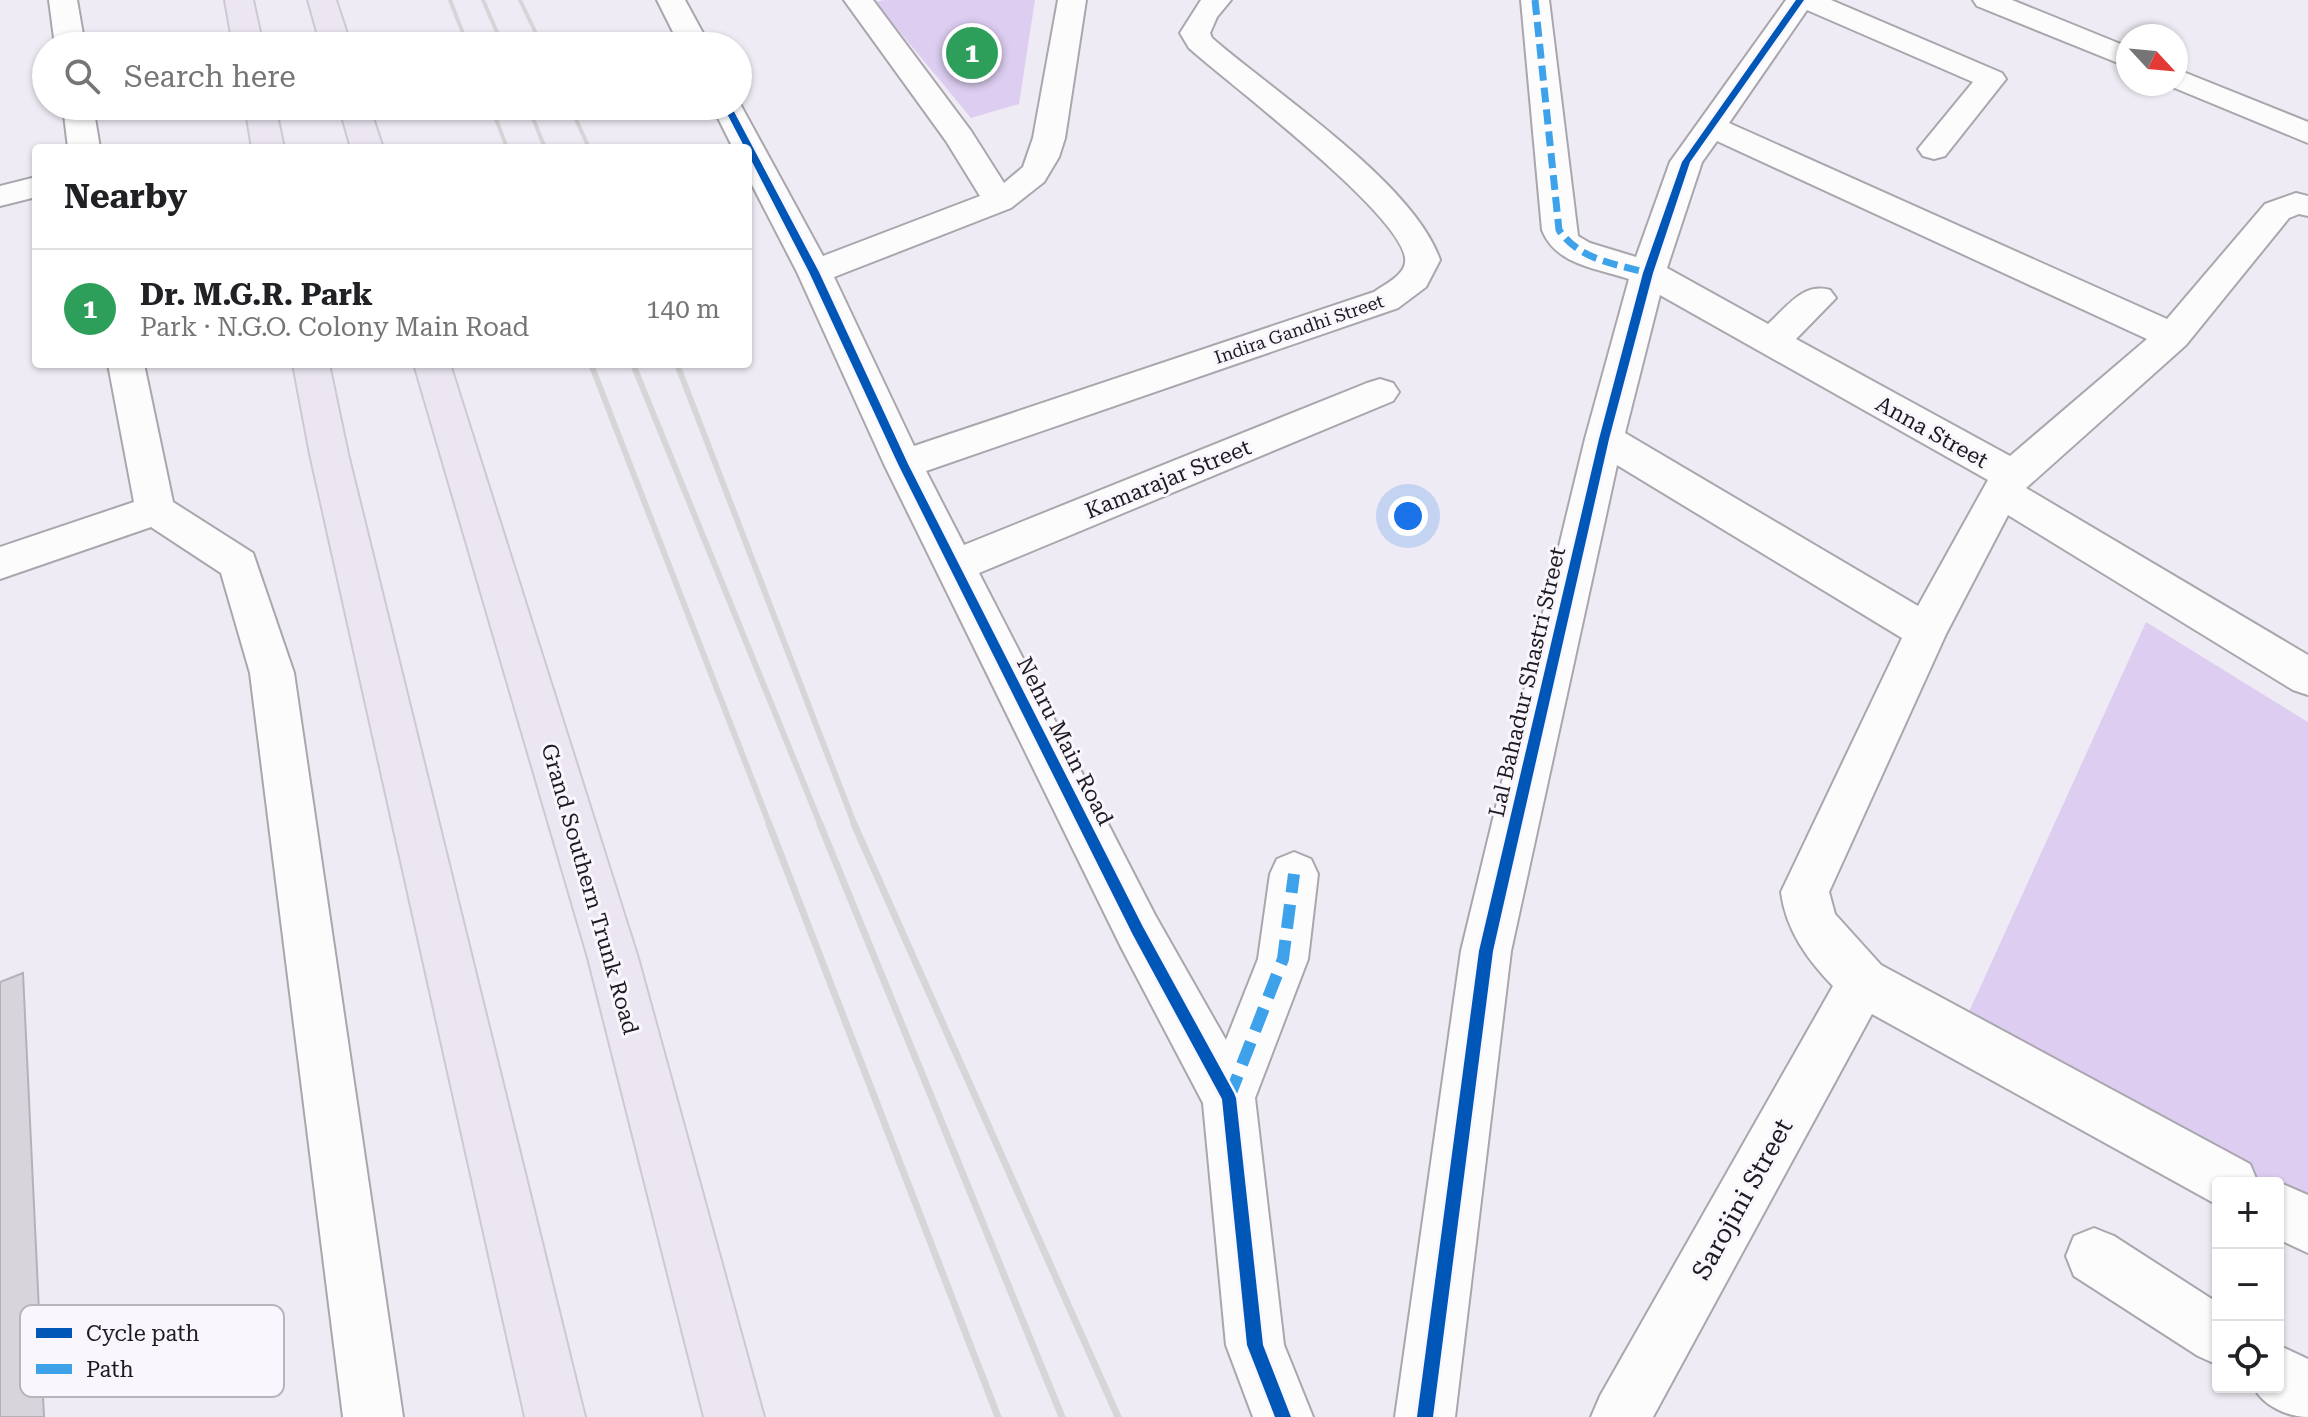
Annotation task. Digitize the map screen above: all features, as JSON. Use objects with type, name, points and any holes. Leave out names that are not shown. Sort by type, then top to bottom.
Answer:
[{"type":"highway","points":[[239,0],[245,32]]},
{"type":"highway","points":[[322,0],[332,32]]},
{"type":"highway","points":[[263,120],[267,144]]},
{"type":"highway","points":[[358,120],[366,144]]},
{"type":"highway","points":[[312,368],[329,454],[555,1417]]},
{"type":"highway","name":"Grand Southern Trunk Road","points":[[433,368],[613,958],[734,1417]]},
{"type":"street","points":[[63,0],[68,32]]},
{"type":"street","points":[[671,0],[688,32]]},
{"type":"street","points":[[858,0],[960,138],[999,201]]},
{"type":"street","points":[[814,272],[999,201],[1023,186],[1039,168],[1048,145],[1072,0]]},
{"type":"street","name":"Indira Gandhi Street","points":[[903,464],[1386,300],[1405,289],[1416,276],[1423,260],[1420,246],[1398,217],[1359,175],[1199,42],[1195,33],[1204,14],[1217,0]]},
{"type":"street","name":"Anna Street","points":[[1535,0],[1559,230],[1564,242],[1578,251],[1648,273],[1770,343],[2007,484],[2308,677]]},
{"type":"street","name":"Lal Bahadur Shastri Street","points":[[1425,1417],[1486,951],[1604,439],[1648,273],[1686,162],[1800,0]]},
{"type":"street","points":[[1807,0],[1991,79],[1934,149]]},
{"type":"street","points":[[1987,0],[2116,53]]},
{"type":"street","points":[[2188,83],[2308,133]]},
{"type":"street","points":[[80,120],[83,144]]},
{"type":"street","name":"Nehru Main Road","points":[[734,120],[747,144]]},
{"type":"street","points":[[1711,126],[2173,336]]},
{"type":"street","name":"Nehru Main Road","points":[[752,154],[814,272],[903,464],[1138,931],[1229,1098],[1255,1345],[1283,1417]]},
{"type":"street","points":[[0,196],[32,188]]},
{"type":"street","points":[[2220,1177],[1863,982],[1820,936],[1806,911],[1805,892],[1926,631],[2007,484],[2173,336],[2277,211],[2296,203],[2308,206]]},
{"type":"street","points":[[1770,343],[1818,298]]},
{"type":"street","points":[[127,368],[155,510],[239,564],[272,673],[373,1417]]},
{"type":"street","name":"Kamarajar Street","points":[[955,566],[1380,392]]},
{"type":"street","points":[[1604,439],[1926,631]]},
{"type":"street","points":[[0,563],[155,510]]},
{"type":"street","points":[[1229,1098],[1283,959],[1294,874]]},
{"type":"street","name":"Sarojini Street","points":[[1621,1417],[1863,982]]},
{"type":"street","points":[[2284,1212],[2308,1225]]},
{"type":"street","points":[[2094,1256],[2212,1332]]},
{"type":"street","points":[[2284,1378],[2308,1394]]},
{"type":"shaded area","points":[[1035,0],[1019,104],[971,118],[875,2]]},
{"type":"shaded area","points":[[2146,622],[2308,722],[2308,1198],[2284,1186],[2284,1177],[2212,1178],[1963,1025]]},
{"type":"building","points":[[23,973],[39,1305],[20,1305],[20,1397],[43,1397],[44,1417],[0,1417],[0,982]]},
{"type":"railway","points":[[450,0],[463,32]]},
{"type":"railway","points":[[483,0],[497,32]]},
{"type":"railway","points":[[520,0],[535,32]]},
{"type":"railway","points":[[496,120],[505,144]]},
{"type":"railway","points":[[534,120],[543,144]]},
{"type":"railway","points":[[576,120],[587,144]]},
{"type":"railway","points":[[593,368],[770,826]]},
{"type":"railway","points":[[635,368],[821,826]]},
{"type":"railway","points":[[679,368],[855,826]]},
{"type":"railway","points":[[769,824],[998,1417]]},
{"type":"railway","points":[[820,824],[1062,1417]]},
{"type":"railway","points":[[854,824],[1118,1417]]},
{"type":"marked path","points":[[1535,0],[1559,230],[1566,240],[1586,254],[1648,273]]},
{"type":"marked path","points":[[1229,1098],[1283,959],[1294,874]]},
{"type":"cycle path","points":[[1425,1417],[1486,951],[1604,439],[1648,273],[1686,162],[1800,0]]},
{"type":"cycle path","points":[[734,120],[747,144]]},
{"type":"cycle path","points":[[752,154],[814,272],[903,464],[1138,931],[1229,1098],[1255,1345],[1283,1417]]},
{"type":"place","name":"Dr. M.G.R. Park","points":[[972,53]]}]
